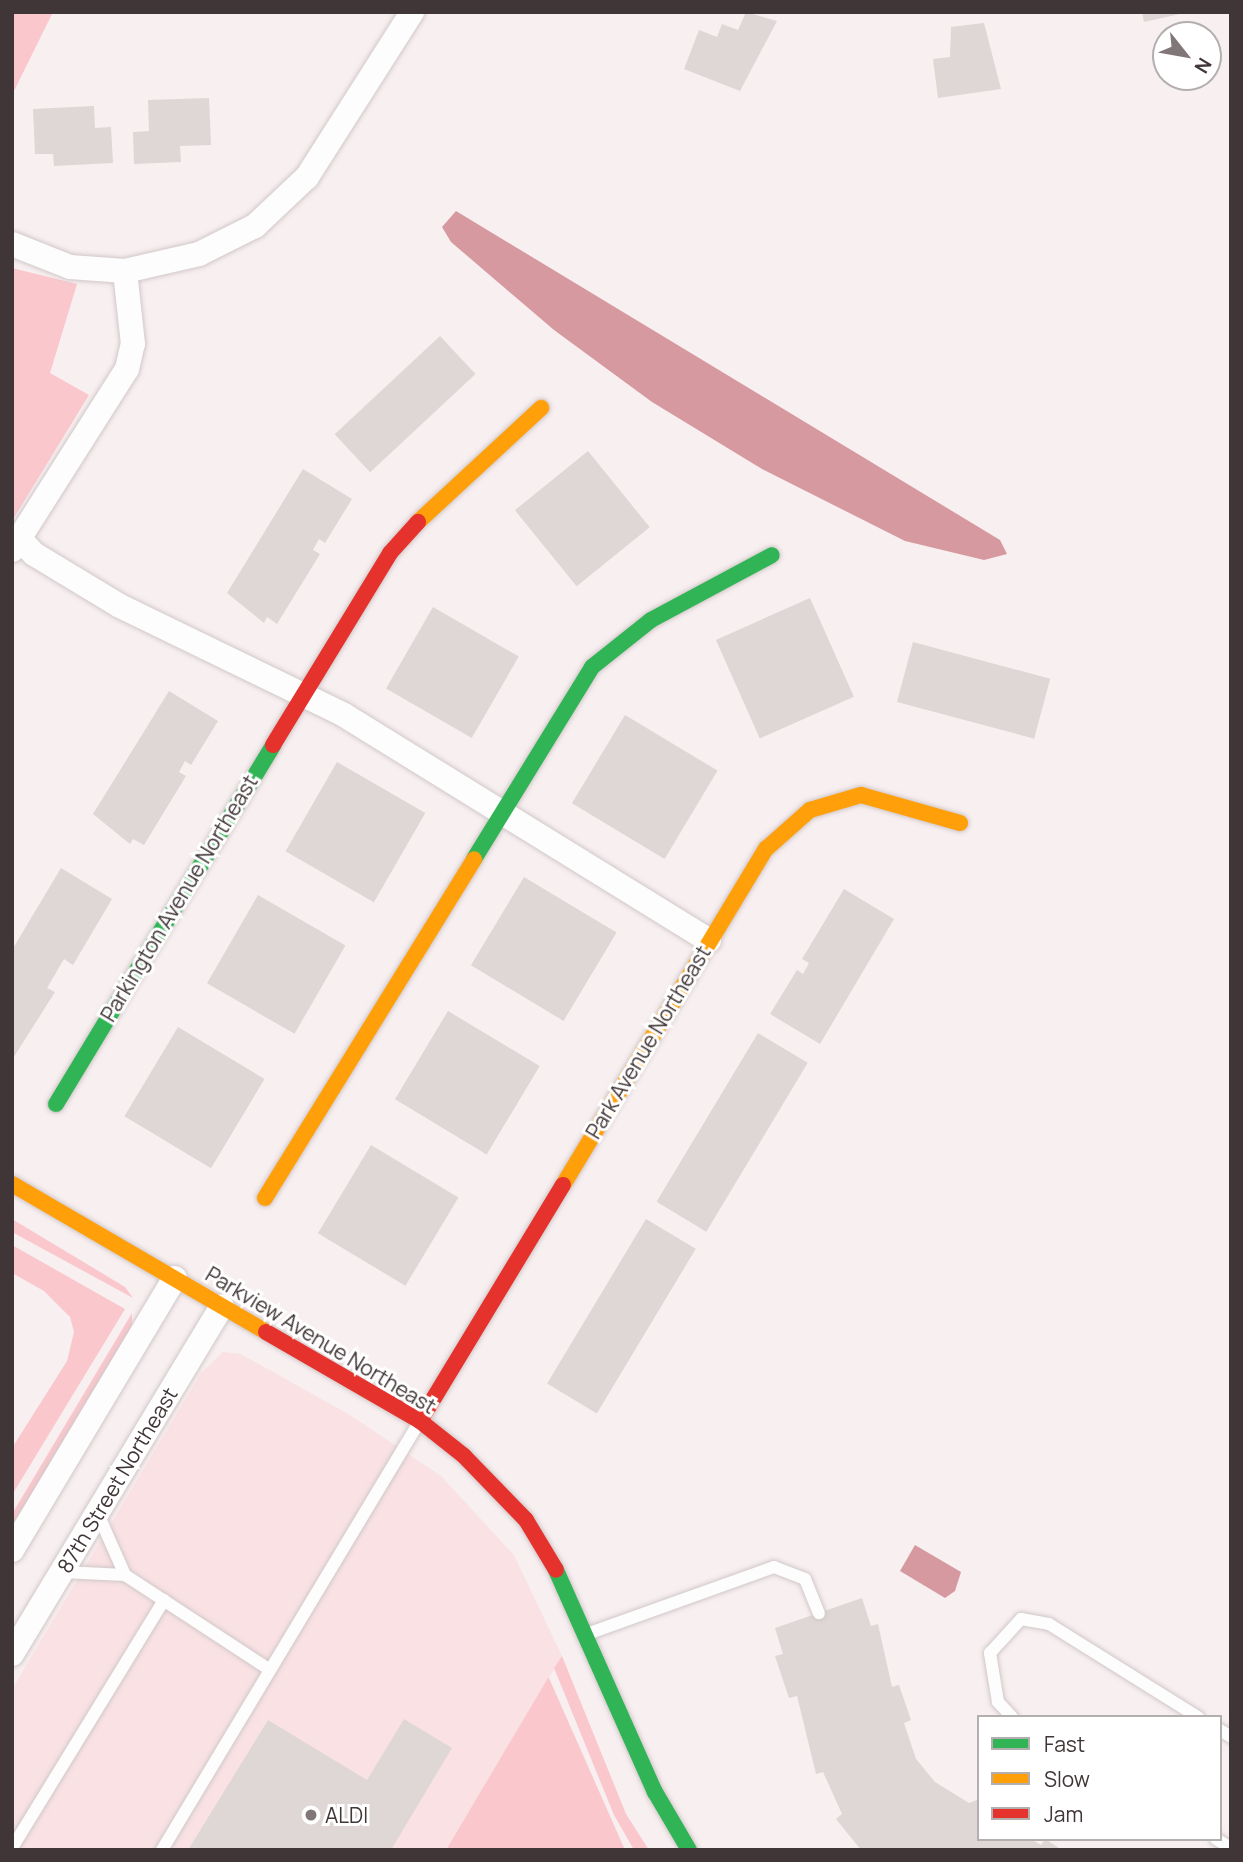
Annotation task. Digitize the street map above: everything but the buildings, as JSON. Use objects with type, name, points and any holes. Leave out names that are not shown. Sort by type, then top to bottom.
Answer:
[{"type":"street","points":[[12,244],[70,267],[125,271],[199,254],[282,204],[307,177],[412,12]]},
{"type":"street","points":[[125,271],[133,344],[127,369],[16,544],[120,606],[304,693],[499,809],[709,940]]},
{"type":"street","name":"Parkington Avenue Northeast","points":[[56,1104],[390,553],[449,489],[541,408]]},
{"type":"street","points":[[265,1198],[499,809],[578,687],[619,640],[772,555]]},
{"type":"street","name":"Park Avenue Northeast","points":[[421,1421],[766,849],[810,810],[861,795],[960,823]]},
{"type":"street","name":"Parkview Avenue Northeast","points":[[12,1184],[421,1421],[526,1520],[587,1634],[655,1792],[690,1850]]},
{"type":"street","points":[[12,1550],[175,1278]]},
{"type":"street","name":"87th Street Northeast","points":[[12,1654],[222,1306]]},
{"type":"lane","points":[[162,1850],[421,1421]]},
{"type":"lane","points":[[98,1512],[125,1575]]},
{"type":"lane","points":[[587,1634],[774,1567],[805,1579],[819,1613]]},
{"type":"lane","points":[[62,1572],[125,1575],[271,1670]]},
{"type":"lane","points":[[12,1848],[164,1601]]},
{"type":"lane","points":[[1010,1715],[998,1702],[990,1653],[1021,1619],[1049,1624],[1195,1715]]},
{"type":"shaded area","points":[[12,12],[53,12],[12,95]]},
{"type":"shaded area","points":[[456,211],[1000,540],[1007,554],[984,560],[905,541],[762,469],[652,402],[554,330],[451,242],[442,227]]},
{"type":"shaded area","points":[[12,268],[77,284],[50,373],[89,395],[12,521]]},
{"type":"shaded area","points":[[12,1219],[125,1287],[133,1298],[12,1232]]},
{"type":"shaded area","points":[[12,1245],[125,1309],[12,1495],[12,1448],[67,1361],[74,1332],[70,1317],[44,1291],[12,1273]]},
{"type":"shaded area","points":[[132,1313],[132,1330],[12,1527],[12,1514]]},
{"type":"shaded area","points":[[223,1352],[241,1354],[350,1415],[441,1476],[514,1555],[562,1656],[446,1850],[12,1850],[12,1689],[201,1373]]},
{"type":"shaded area","points":[[915,1545],[961,1572],[955,1591],[945,1598],[900,1571]]},
{"type":"shaded area","points":[[562,1656],[626,1814],[649,1850],[634,1850],[614,1815],[554,1668]]},
{"type":"shaded area","points":[[548,1678],[625,1850],[446,1850]]},
{"type":"traffic: fast","points":[[474,859],[592,667],[651,620],[772,555]]},
{"type":"traffic: fast","points":[[56,1104],[273,745]]},
{"type":"traffic: fast","points":[[556,1570],[655,1792],[689,1850]]},
{"type":"traffic: slow","points":[[418,522],[541,408]]},
{"type":"traffic: slow","points":[[563,1185],[766,849],[810,810],[861,795],[960,823]]},
{"type":"traffic: slow","points":[[265,1198],[474,859]]},
{"type":"traffic: slow","points":[[12,1184],[266,1332]]},
{"type":"traffic: jam","points":[[273,745],[390,553],[418,522]]},
{"type":"traffic: jam","points":[[420,1421],[563,1185]]},
{"type":"traffic: jam","points":[[266,1332],[420,1421],[464,1456],[526,1520],[556,1570]]},
{"type":"place","name":"ALDI","points":[[311,1815]]}]
